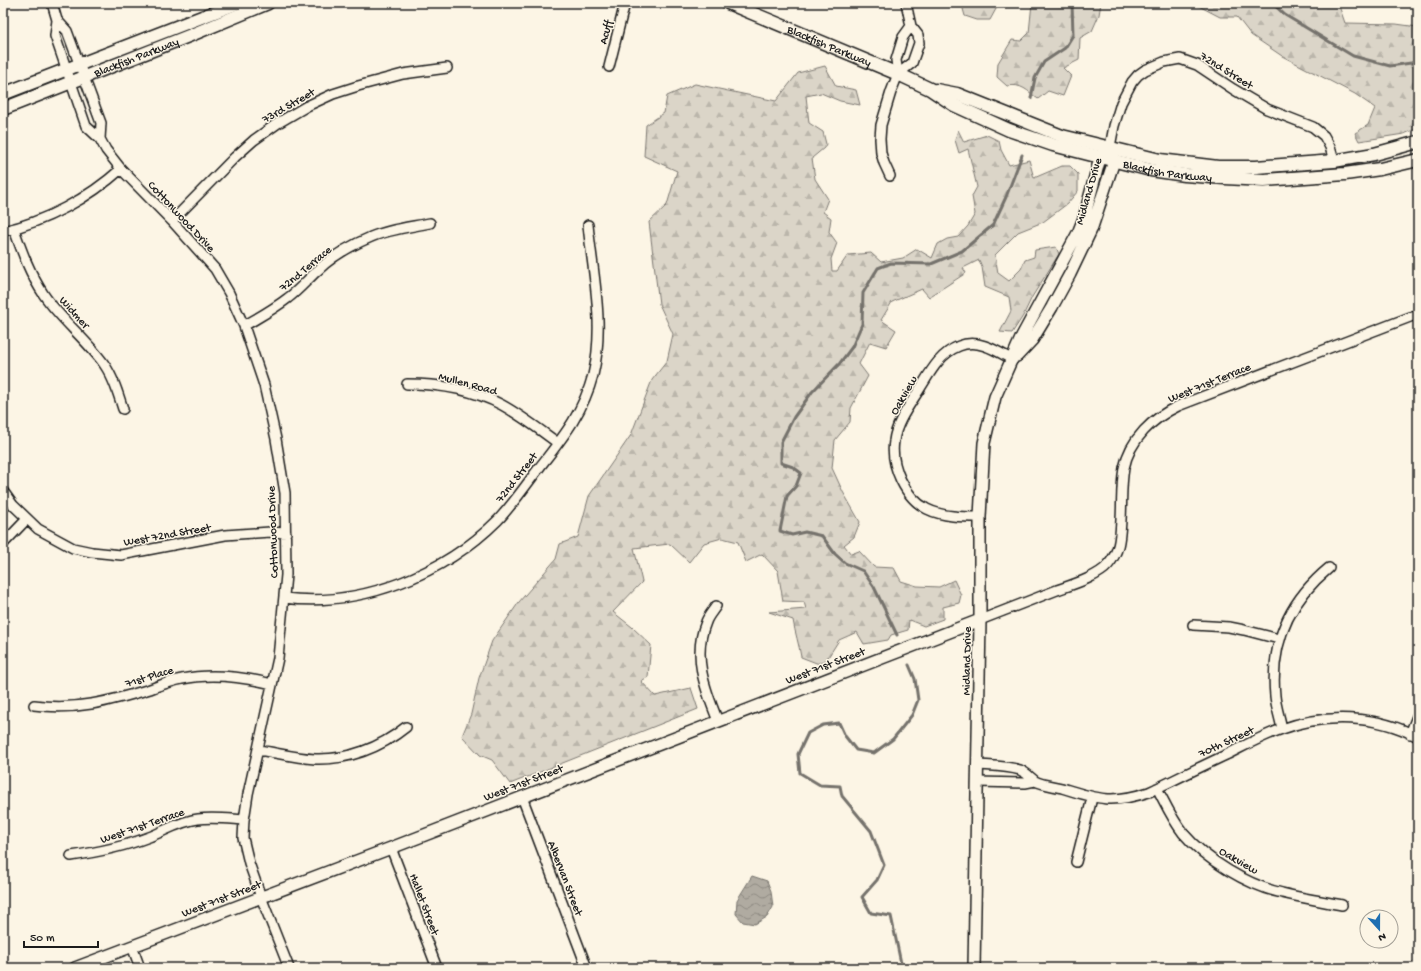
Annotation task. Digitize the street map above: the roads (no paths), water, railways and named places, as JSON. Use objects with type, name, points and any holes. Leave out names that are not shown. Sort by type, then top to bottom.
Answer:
[{"type":"main road","name":"Blackfish Parkway","points":[[3,94],[238,3]]},
{"type":"main road","name":"Blackfish Parkway","points":[[3,109],[268,3]]},
{"type":"main road","name":"Blackfish Parkway","points":[[728,3],[898,74],[930,89],[954,105],[1009,130],[1053,145],[1151,170],[1185,175],[1264,180],[1344,174],[1380,169],[1418,160]]},
{"type":"main road","name":"Blackfish Parkway","points":[[930,89],[957,94],[1062,136],[1160,160],[1218,167],[1256,167],[1334,161],[1374,154],[1418,142]]},
{"type":"street","name":"Cottonwood Drive","points":[[52,3],[57,20],[55,36],[86,126],[100,139],[106,150],[121,169],[172,220],[215,269],[229,293],[244,326],[264,385],[276,439],[285,493],[286,575],[278,658],[244,820],[243,838],[249,863],[261,897],[289,968]]},
{"type":"street","name":"Acuff","points":[[609,66],[625,3]]},
{"type":"street","points":[[898,74],[912,63],[919,43],[918,35],[911,26],[906,3]]},
{"type":"street","name":"Cottonwood Drive","points":[[57,20],[67,31],[101,123],[100,139]]},
{"type":"street","points":[[890,176],[884,163],[880,139],[885,109],[898,74],[896,60],[903,37],[911,26]]},
{"type":"street","name":"72nd Street","points":[[1110,147],[1114,126],[1121,103],[1138,75],[1145,70],[1164,62],[1180,59],[1197,64],[1233,89],[1267,109],[1313,127],[1324,136],[1334,161]]},
{"type":"street","name":"73rd Street","points":[[172,220],[254,140],[278,123],[307,106],[333,94],[358,86],[403,74],[447,68]]},
{"type":"street","name":"Midland Drive","points":[[974,968],[980,620],[980,517],[984,442],[996,397],[1022,336],[1078,233],[1084,218],[1100,158],[1110,147]]},
{"type":"street","name":"Midland Drive","points":[[1013,360],[1032,340],[1070,274],[1092,230],[1114,161],[1110,147]]},
{"type":"street","points":[[3,231],[14,229],[73,204],[96,190],[121,169]]},
{"type":"street","name":"72nd Terrace","points":[[244,326],[289,298],[318,270],[346,249],[371,236],[388,231],[430,223]]},
{"type":"street","name":"72nd Street","points":[[284,598],[317,600],[346,597],[370,592],[402,582],[431,569],[465,548],[499,519],[569,429],[582,406],[592,376],[597,352],[597,306],[588,225]]},
{"type":"street","name":"Widmer","points":[[14,229],[32,276],[44,296],[105,365],[116,389],[122,409]]},
{"type":"street","name":"West 71st Terrace","points":[[980,620],[1090,577],[1107,566],[1117,553],[1120,542],[1122,484],[1125,466],[1130,452],[1140,435],[1159,416],[1178,406],[1418,314]]},
{"type":"street","name":"Oakview","points":[[980,517],[949,516],[926,509],[919,504],[898,475],[894,457],[894,441],[902,416],[935,364],[945,354],[959,346],[976,344],[987,346],[1013,360]]},
{"type":"street","name":"Mullen Road","points":[[407,384],[424,384],[446,387],[478,396],[506,408],[558,443]]},
{"type":"street","name":"West 72nd Street","points":[[3,491],[13,505],[38,529],[73,548],[92,552],[120,554],[225,535],[286,532]]},
{"type":"street","points":[[3,544],[27,519]]},
{"type":"street","points":[[1282,729],[1275,698],[1274,685],[1275,653],[1279,639],[1284,624],[1307,589],[1329,568]]},
{"type":"street","points":[[716,606],[706,622],[701,641],[700,664],[702,675],[718,720]]},
{"type":"street","name":"West 71st Street","points":[[75,968],[980,620]]},
{"type":"street","points":[[1193,625],[1228,627],[1279,639]]},
{"type":"street","name":"71st Place","points":[[34,705],[47,707],[72,707],[103,702],[182,679],[207,676],[256,680],[272,684]]},
{"type":"street","name":"70th Street","points":[[978,765],[1007,767],[1019,770],[1027,773],[1036,781],[1092,798],[1106,800],[1121,799],[1135,796],[1157,788],[1282,729],[1323,719],[1363,719],[1387,724],[1414,736],[1418,714]]},
{"type":"street","points":[[258,750],[314,759],[332,759],[350,756],[371,749],[393,738],[406,727]]},
{"type":"street","name":"70th Street","points":[[977,782],[1025,783],[1036,781]]},
{"type":"street","name":"Oakview","points":[[1157,788],[1173,818],[1184,833],[1214,861],[1244,879],[1269,889],[1281,893],[1342,905]]},
{"type":"street","name":"Albervan Street","points":[[522,797],[587,968]]},
{"type":"street","points":[[1076,862],[1092,798]]},
{"type":"street","name":"West 71st Terrace","points":[[71,856],[102,851],[128,844],[180,823],[198,819],[244,820]]},
{"type":"street","name":"Hallet Street","points":[[390,848],[437,968]]},
{"type":"street","points":[[132,946],[140,968]]},
{"type":"water","points":[[752,876],[767,881],[771,891],[773,907],[767,917],[755,924],[743,922],[736,914],[737,900]]},
{"type":"waterway","points":[[1031,98],[1035,78],[1044,62],[1065,48],[1073,35],[1072,3]]},
{"type":"waterway","points":[[1272,3],[1285,15],[1353,56],[1390,66],[1418,62]]},
{"type":"waterway","points":[[897,635],[874,587],[863,571],[845,563],[835,554],[822,536],[805,532],[792,535],[780,531],[787,496],[796,486],[801,473],[793,467],[781,463],[781,442],[794,417],[812,392],[840,363],[852,347],[862,324],[863,293],[878,268],[891,263],[931,264],[962,251],[993,225],[1006,197],[1022,155]]},
{"type":"waterway","points":[[902,968],[891,916],[871,913],[862,897],[877,880],[884,865],[871,831],[842,796],[840,786],[820,785],[800,773],[798,754],[808,733],[823,725],[839,723],[845,736],[856,750],[874,753],[893,739],[912,715],[918,700],[915,679],[909,665]]}]
